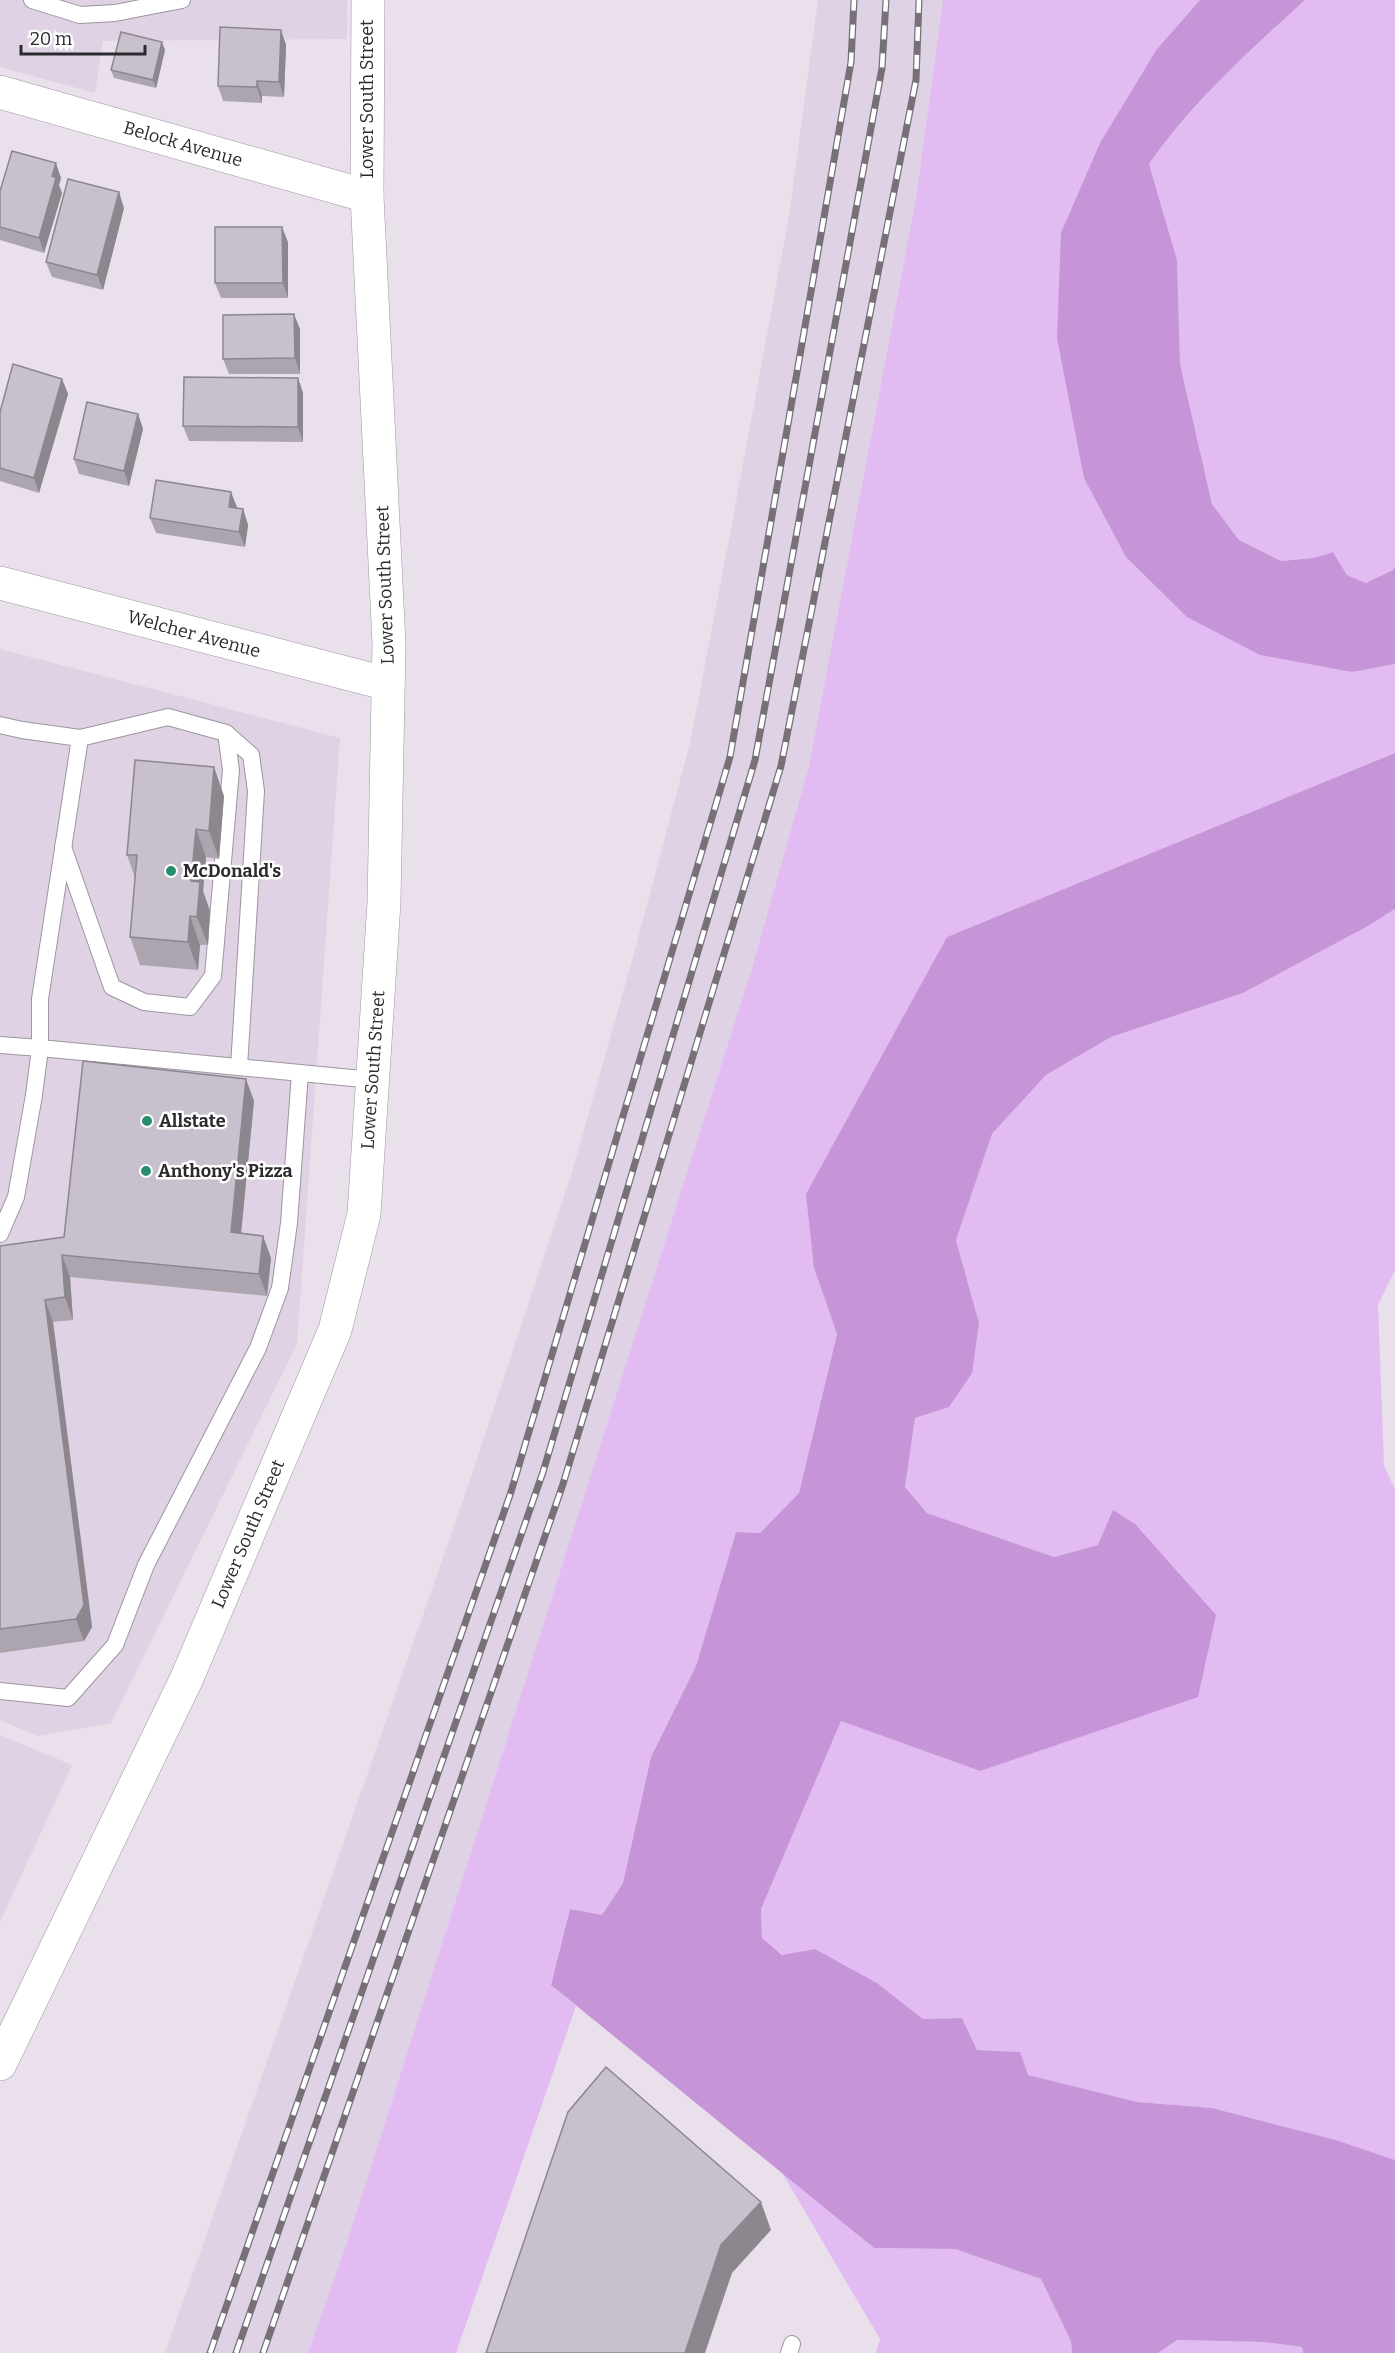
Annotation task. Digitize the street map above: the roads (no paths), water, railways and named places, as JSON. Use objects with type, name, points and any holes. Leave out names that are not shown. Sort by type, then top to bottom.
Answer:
[{"type":"street","name":"Lower South Street","points":[[0,2064],[186,1680],[335,1329],[364,1214],[384,902],[388,684],[367,195],[368,0]]},
{"type":"street","name":"Belock Avenue","points":[[0,92],[367,195]]},
{"type":"street","name":"Welcher Avenue","points":[[0,583],[388,684]]},
{"type":"lane","points":[[32,0],[80,15],[115,13],[182,0]]},
{"type":"lane","points":[[0,725],[80,738],[168,717],[226,733],[251,755],[256,791],[239,1067]]},
{"type":"lane","points":[[63,847],[112,987],[144,1002],[190,1007],[213,976],[231,770],[226,733]]},
{"type":"lane","points":[[0,1234],[16,1197],[34,1095],[40,1048],[40,999],[80,738]]},
{"type":"lane","points":[[0,1045],[373,1080]]},
{"type":"lane","points":[[0,1691],[68,1698],[115,1645],[146,1565],[258,1348],[280,1288],[289,1222],[300,1073]]},
{"type":"railway","points":[[210,2353],[511,1492],[730,757],[851,62],[854,0]]},
{"type":"railway","points":[[236,2353],[543,1472],[755,760],[882,68],[886,0]]},
{"type":"railway","points":[[263,2353],[563,1484],[781,766],[916,80],[919,0]]},
{"type":"place","name":"McDonald's","points":[[171,871]]},
{"type":"place","name":"Allstate","points":[[147,1121]]},
{"type":"place","name":"Anthony's Pizza","points":[[146,1171]]}]
